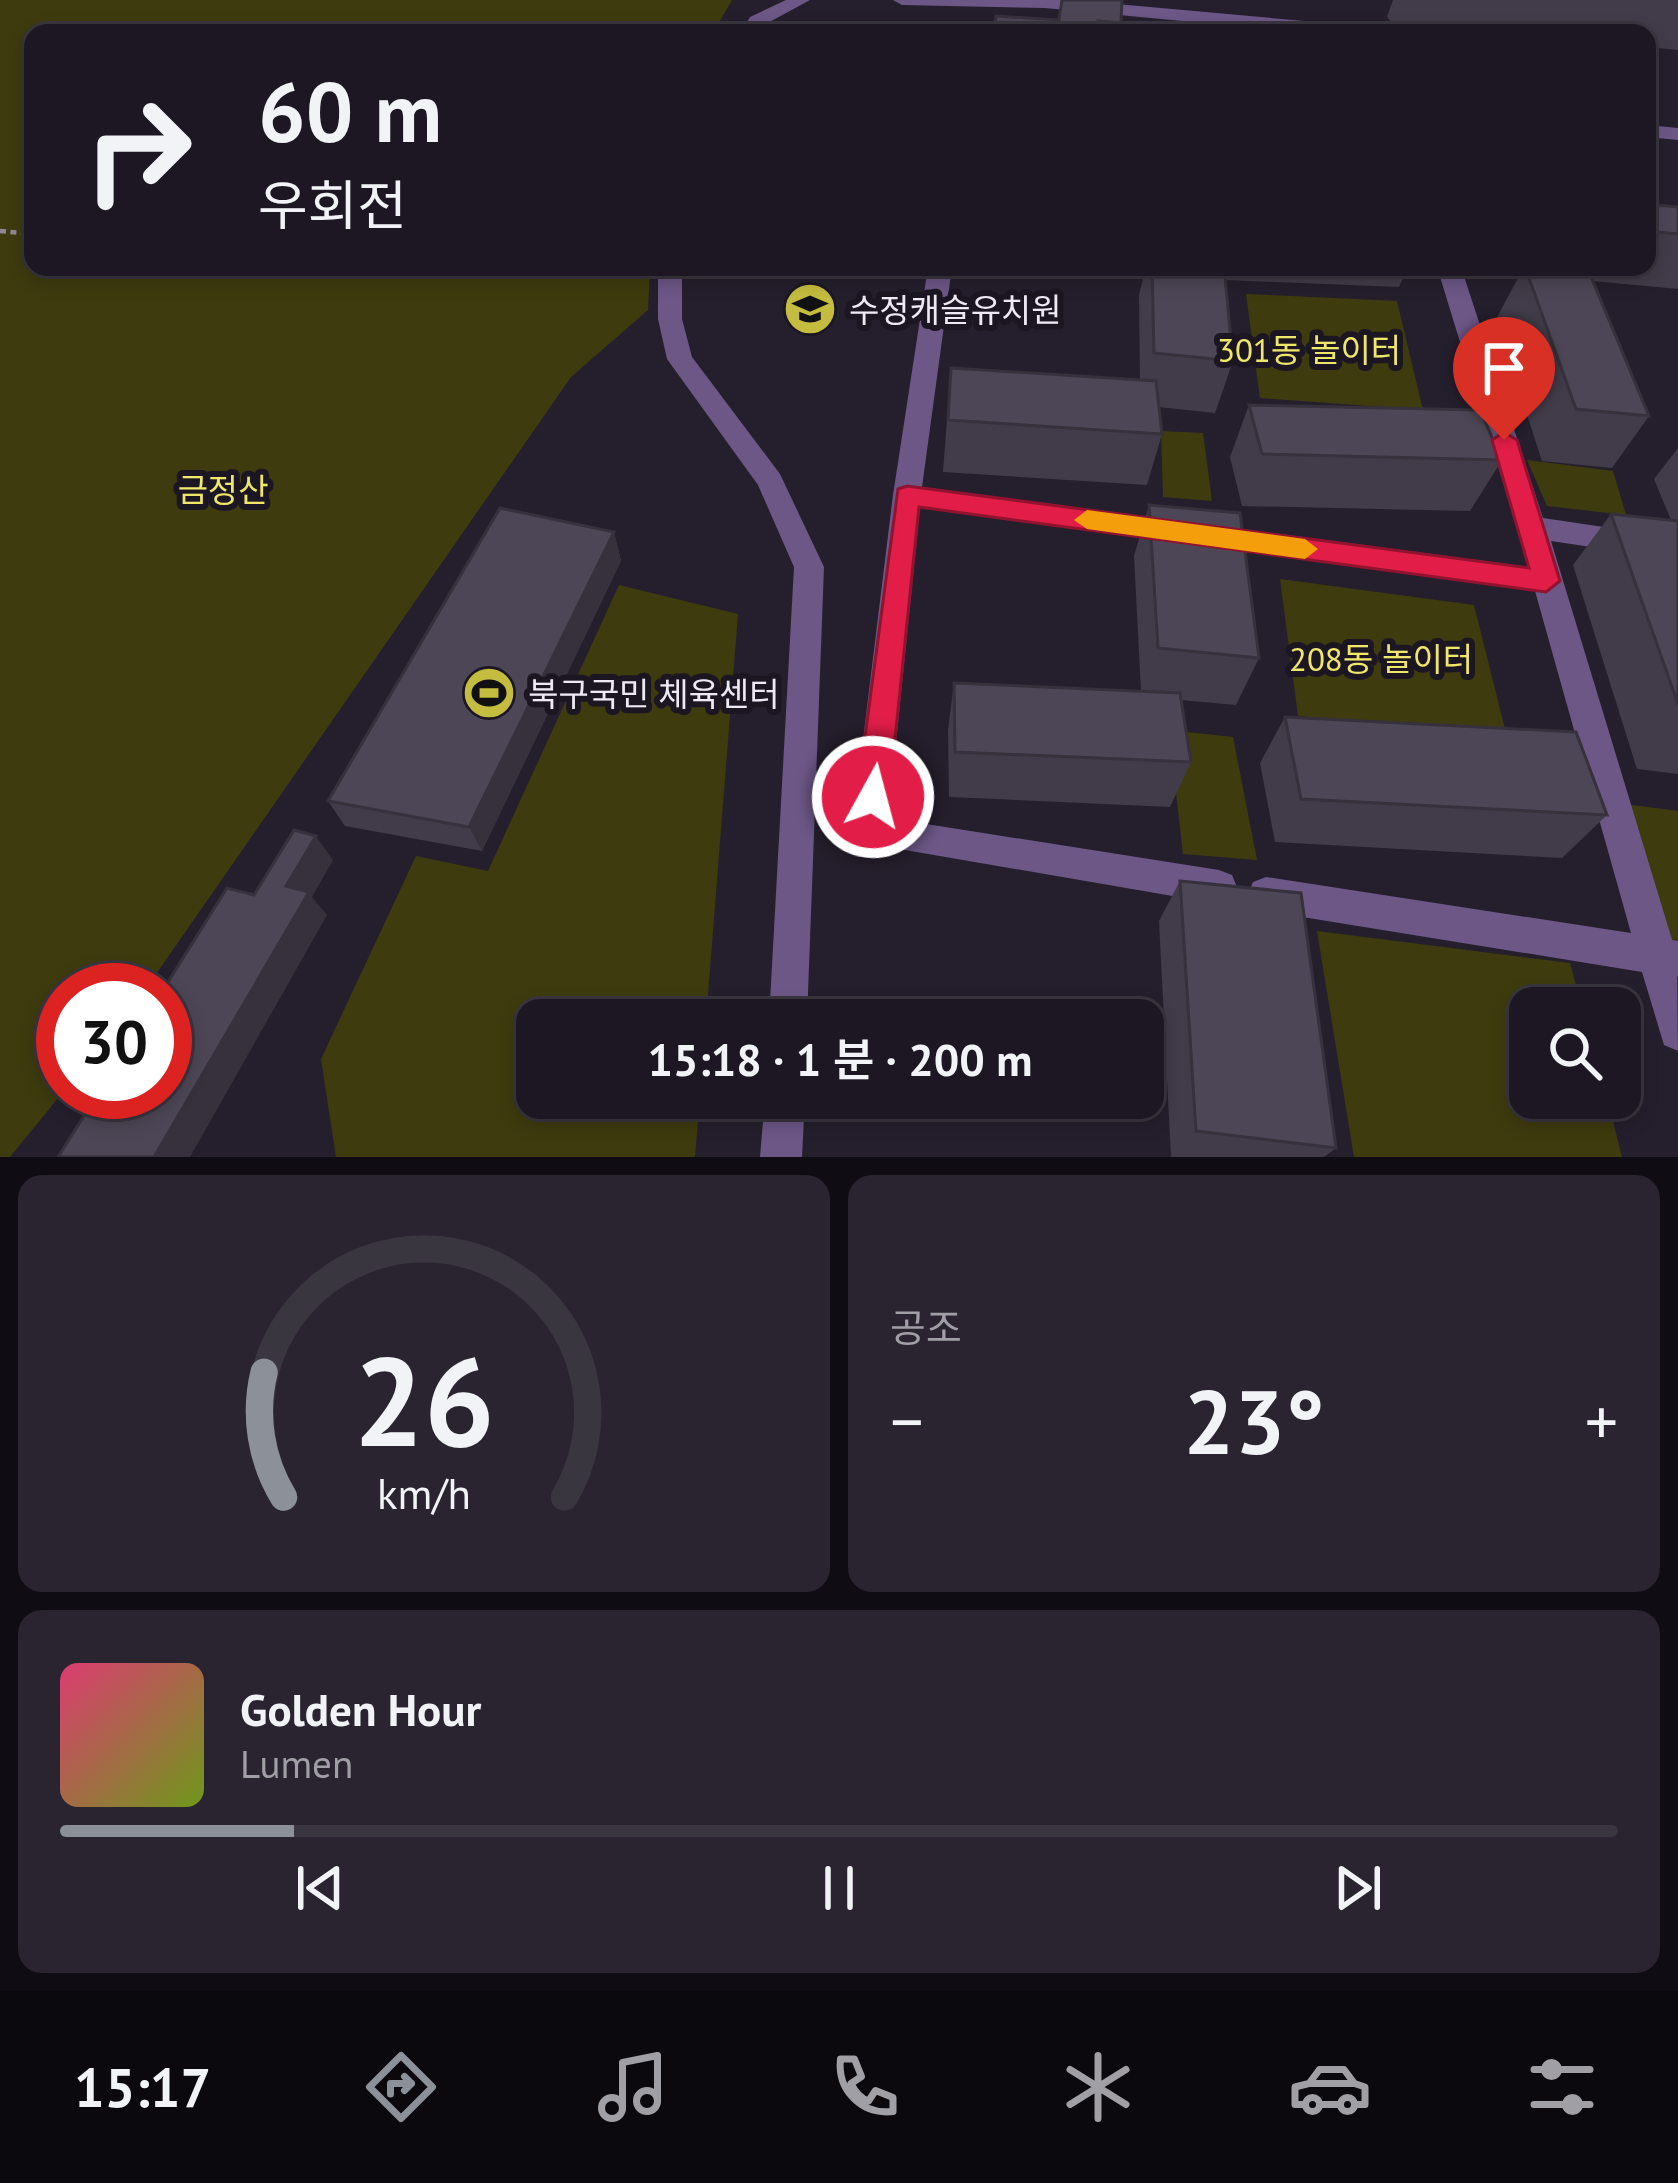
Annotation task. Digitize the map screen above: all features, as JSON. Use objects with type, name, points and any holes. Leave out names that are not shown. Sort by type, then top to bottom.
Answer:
[{"type":"street","points":[[755,24],[801,0]]},
{"type":"street","points":[[902,0],[1045,3],[1273,24]]},
{"type":"street","points":[[1022,21],[1045,3]]},
{"type":"street","points":[[670,276],[670,319],[680,359],[770,481],[809,567],[789,999]]},
{"type":"street","points":[[939,276],[907,496],[873,797],[911,838],[1668,957]]},
{"type":"street","points":[[1452,276],[1668,957],[1678,1031]]},
{"type":"street","points":[[907,496],[1546,581]]},
{"type":"street","points":[[1532,527],[1678,549]]},
{"type":"street","points":[[781,1157],[784,1119]]},
{"type":"green space","name":"금정산","points":[[0,0],[732,0],[718,24],[24,24],[24,276],[650,276],[648,310],[571,377],[164,963],[36,963],[36,1119],[41,1119],[10,1157],[0,1157]]},
{"type":"green space","name":"301동 놀이터","points":[[1246,294],[1397,301],[1423,410],[1260,398]]},
{"type":"green space","points":[[1161,431],[1203,433],[1212,501],[1163,497]]},
{"type":"green space","points":[[1527,460],[1613,471],[1626,515],[1547,506]]},
{"type":"green space","name":"208동 놀이터","points":[[1280,579],[1474,605],[1506,733],[1298,716]]},
{"type":"green space","points":[[619,585],[738,614],[708,999],[516,999],[516,1119],[698,1119],[695,1157],[336,1157],[321,1059],[416,856],[488,871]]},
{"type":"green space","points":[[1169,730],[1233,737],[1257,860],[1183,854]]},
{"type":"green space","points":[[1625,804],[1678,811],[1678,947],[1672,946]]},
{"type":"green space","points":[[1317,931],[1570,963],[1576,987],[1509,987],[1509,1119],[1612,1119],[1622,1157],[1354,1157]]},
{"type":"building","points":[[1062,0],[1122,0],[1121,23],[995,24],[996,16],[1059,20]]},
{"type":"building","points":[[1656,205],[1678,207],[1678,234],[1656,232]]},
{"type":"building","points":[[1152,276],[1225,276],[1233,361],[1154,353]]},
{"type":"building","points":[[1528,276],[1591,276],[1649,416],[1576,409]]},
{"type":"building","points":[[951,368],[1156,381],[1162,434],[948,420]]},
{"type":"building","points":[[1249,405],[1480,410],[1502,460],[1262,454]]},
{"type":"building","points":[[1149,505],[1240,513],[1259,658],[1158,648]]},
{"type":"building","name":"북구국민 체육센터","points":[[500,508],[614,532],[469,827],[328,801]]},
{"type":"building","points":[[1611,514],[1678,521],[1678,704]]},
{"type":"building","points":[[954,683],[1180,693],[1191,762],[955,752]]},
{"type":"building","points":[[1285,717],[1576,732],[1607,815],[1301,799]]},
{"type":"building","points":[[294,830],[316,836],[286,886],[309,892],[192,1092],[192,963],[180,963],[227,888],[254,895]]},
{"type":"building","points":[[1180,881],[1301,893],[1336,1148],[1196,1131]]},
{"type":"building","points":[[82,1119],[176,1119],[154,1157],[58,1157]]},
{"type":"slow traffic","points":[[1087,520],[1305,549]]},
{"type":"place","name":"수정캐슬유치원","points":[[810,309]]},
{"type":"place","name":"북구국민 체육센터","points":[[489,693]]},
{"type":"route","points":[[873,797],[907,496],[1546,581],[1504,440]]}]
